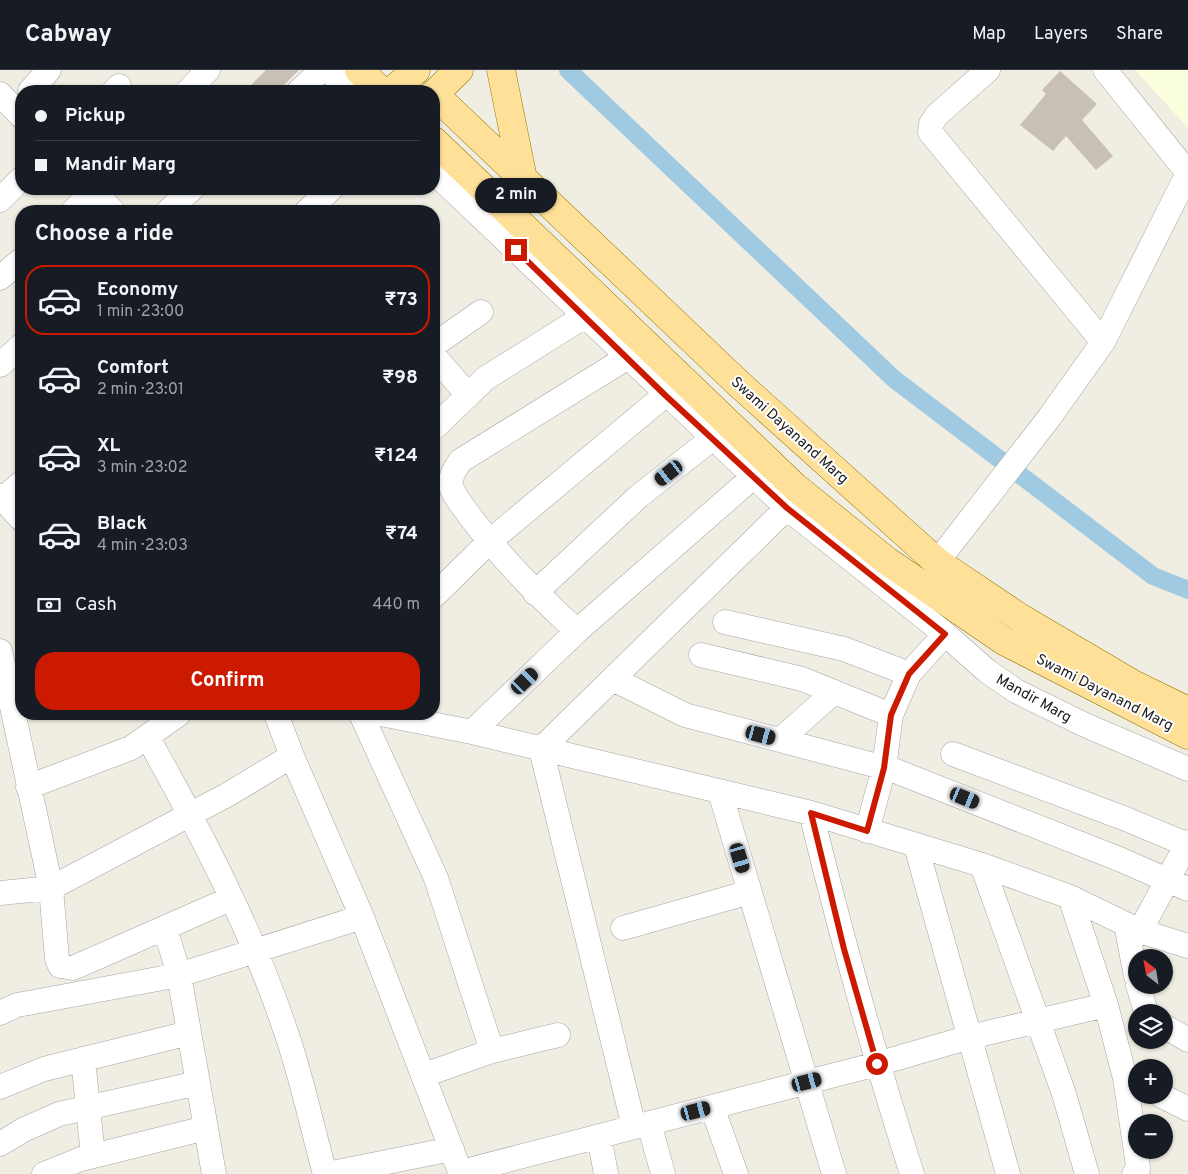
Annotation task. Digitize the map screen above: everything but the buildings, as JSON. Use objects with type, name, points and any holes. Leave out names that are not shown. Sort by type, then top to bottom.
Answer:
[{"type":"main road","points":[[359,70],[375,85]]},
{"type":"main road","points":[[440,88],[459,70]]},
{"type":"main road","points":[[501,70],[523,179]]},
{"type":"main road","name":"Swami Dayanand Marg","points":[[440,100],[739,384],[937,562],[1019,617],[1133,684],[1188,711]]},
{"type":"main road","name":"Swami Dayanand Marg","points":[[440,147],[795,487],[887,561],[1004,641],[1188,734]]},
{"type":"street","points":[[35,85],[49,70]]},
{"type":"street","points":[[194,85],[208,70]]},
{"type":"street","points":[[306,85],[322,70]]},
{"type":"street","points":[[328,70],[344,85]]},
{"type":"street","points":[[988,70],[937,115],[931,124],[930,132],[1103,342]]},
{"type":"street","points":[[937,562],[1049,418],[1103,342],[1188,173],[1105,70]]},
{"type":"street","name":"Mandir Marg","points":[[440,178],[628,357],[665,395],[787,508],[945,634],[987,672],[1016,691],[1085,725],[1188,769]]},
{"type":"street","points":[[0,200],[15,186]]},
{"type":"street","points":[[78,205],[89,195]]},
{"type":"street","points":[[99,195],[108,205]]},
{"type":"street","points":[[175,205],[185,195]]},
{"type":"street","points":[[314,205],[324,195]]},
{"type":"street","points":[[0,278],[15,265]]},
{"type":"street","points":[[440,341],[481,312]]},
{"type":"street","points":[[440,422],[486,378],[514,358],[585,316]]},
{"type":"street","points":[[0,365],[15,351]]},
{"type":"street","points":[[577,631],[535,593],[489,542],[455,495],[450,484],[453,473],[460,461],[628,357]]},
{"type":"street","points":[[440,363],[468,395]]},
{"type":"street","points":[[440,590],[489,542],[665,395]]},
{"type":"street","points":[[535,593],[639,496],[713,438]]},
{"type":"street","points":[[472,732],[577,631],[753,477]]},
{"type":"street","points":[[15,488],[1,499],[15,513]]},
{"type":"street","points":[[541,749],[787,508]]},
{"type":"street","points":[[725,622],[844,649],[909,674]]},
{"type":"street","points":[[867,831],[884,768],[891,715],[909,674],[945,634]]},
{"type":"street","points":[[0,651],[51,888],[56,959],[64,967],[73,968],[230,899]]},
{"type":"street","points":[[700,655],[802,679],[891,715]]},
{"type":"street","points":[[613,679],[685,715],[884,768],[1188,889]]},
{"type":"street","points":[[780,740],[834,692]]},
{"type":"street","points":[[28,787],[115,756],[148,738],[171,720]]},
{"type":"street","points":[[278,720],[362,917],[461,1173],[877,1064],[970,1037],[1038,1023],[1106,1005]]},
{"type":"street","points":[[364,720],[436,878],[492,1052]]},
{"type":"street","points":[[411,720],[472,732],[811,813],[982,865],[1070,897],[1133,928],[1188,946]]},
{"type":"street","points":[[148,738],[191,814],[255,951],[287,1032],[326,1174],[452,1149]]},
{"type":"street","points":[[541,749],[641,1125],[663,1174]]},
{"type":"street","points":[[952,754],[1188,844],[1167,880],[1133,928],[1134,949]]},
{"type":"street","points":[[0,893],[51,888],[191,814],[292,756]]},
{"type":"street","points":[[720,792],[834,1174]]},
{"type":"street","points":[[811,813],[844,949],[877,1064],[912,1174]]},
{"type":"street","points":[[916,846],[1008,1174]]},
{"type":"street","points":[[982,865],[1064,1094],[1087,1174]]},
{"type":"street","points":[[622,928],[750,892]]},
{"type":"street","points":[[1070,897],[1128,1071]]},
{"type":"street","points":[[0,1013],[34,1002],[179,975],[362,917]]},
{"type":"street","points":[[165,928],[179,975],[214,1174]]},
{"type":"street","points":[[1173,1031],[1188,1040]]},
{"type":"street","points":[[0,1087],[44,1068],[189,1033]]},
{"type":"street","points":[[424,1075],[492,1052],[558,1035]]},
{"type":"street","points":[[83,1059],[93,1156]]},
{"type":"street","points":[[0,1144],[59,1114],[198,1083]]},
{"type":"street","points":[[1173,1102],[1188,1109]]},
{"type":"street","points":[[1133,1104],[1138,1169],[1134,1174]]},
{"type":"street","points":[[712,1107],[736,1174]]},
{"type":"street","points":[[44,1174],[66,1164],[93,1156],[206,1128]]},
{"type":"street","points":[[599,1136],[606,1174]]},
{"type":"shaded area","points":[[1135,70],[1188,70],[1188,128]]},
{"type":"waterway","points":[[568,70],[894,379],[1153,576],[1188,590]]},
{"type":"route","points":[[516,250],[665,395],[787,508],[945,634],[909,674],[891,715],[884,768],[867,831],[811,813],[844,949],[877,1064]]}]
